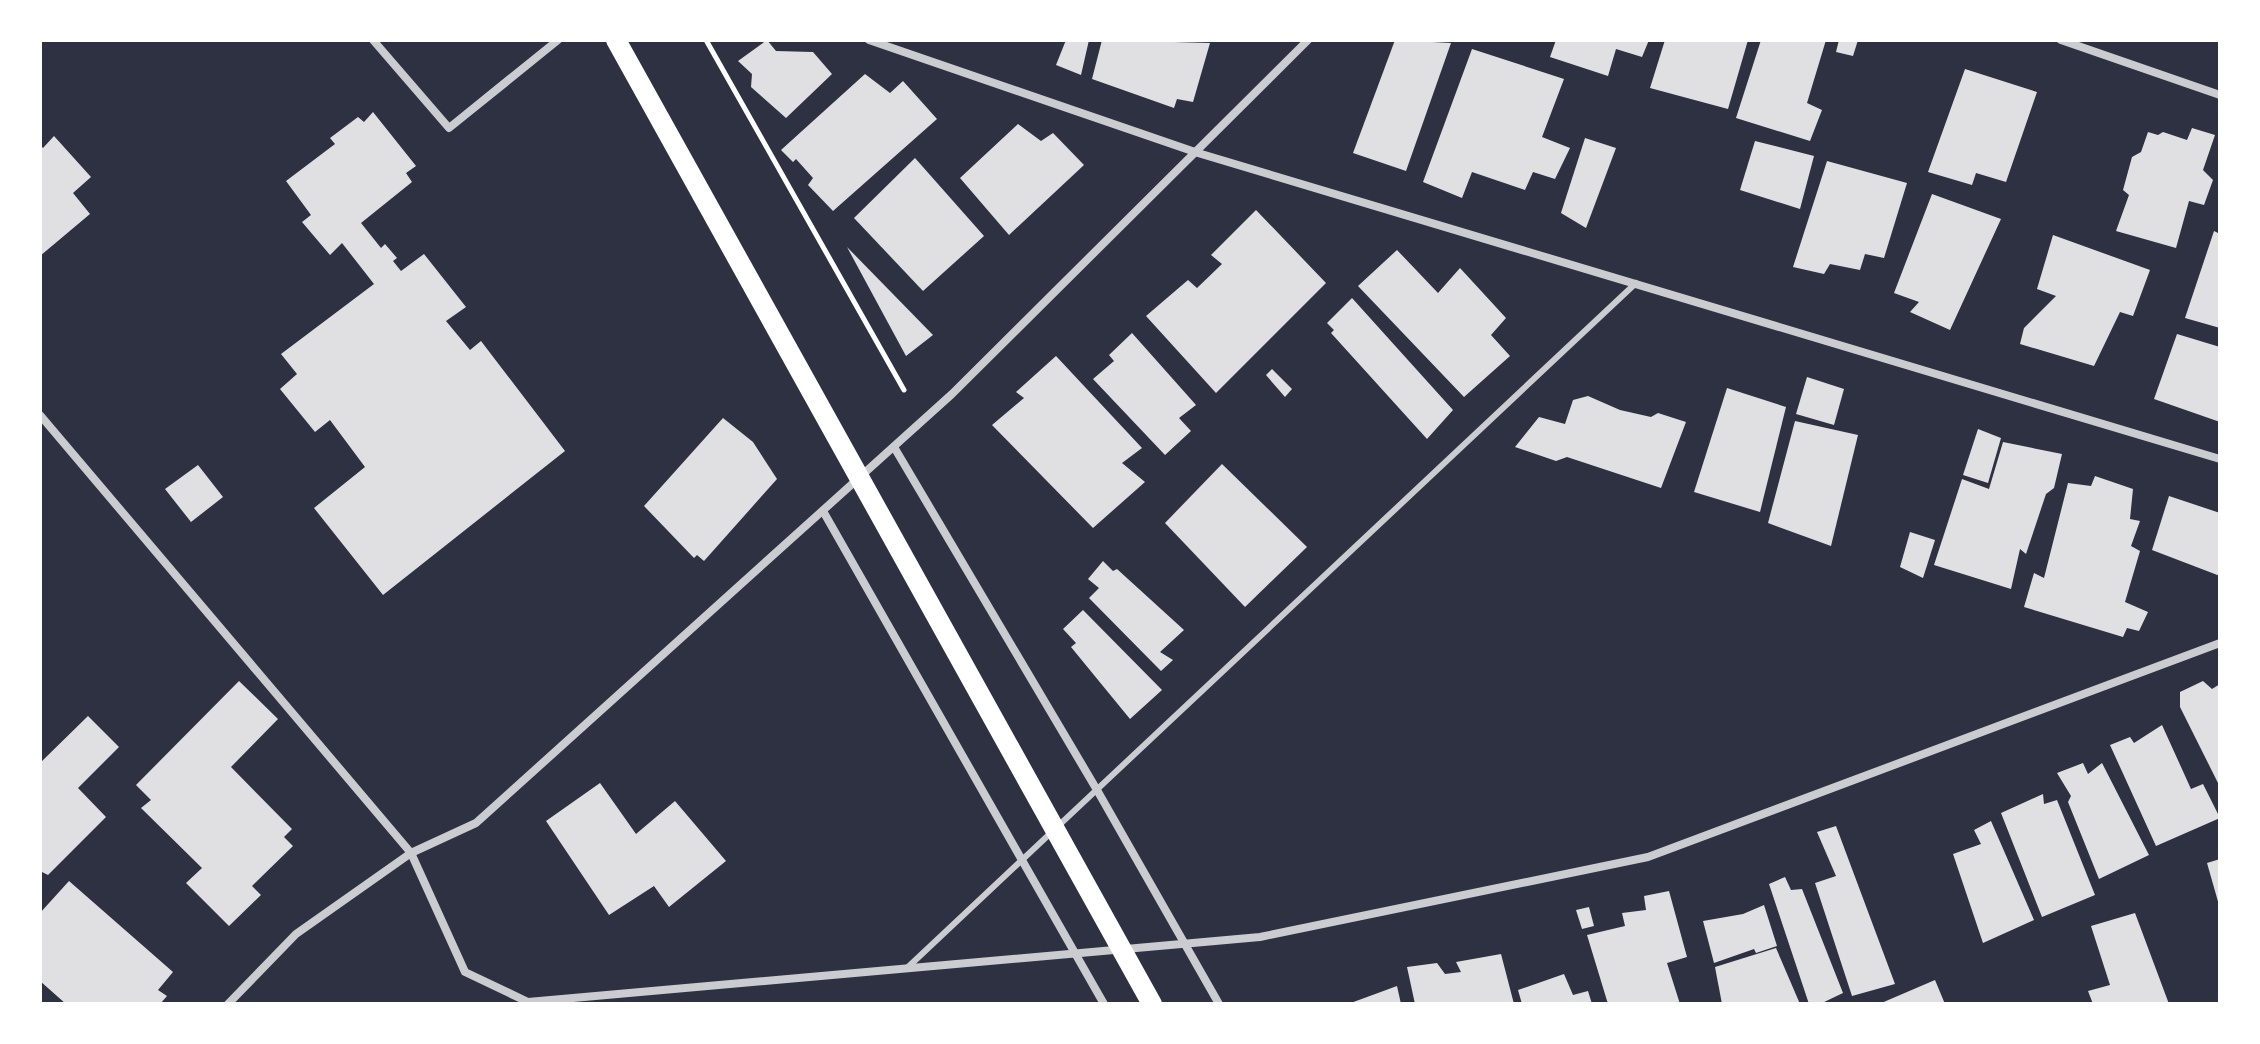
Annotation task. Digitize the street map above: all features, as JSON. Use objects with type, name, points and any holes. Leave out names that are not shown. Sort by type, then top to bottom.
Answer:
[{"type":"main road","points":[[616,40],[1152,1004]]},
{"type":"street","points":[[373,40],[449,128],[558,40]]},
{"type":"street","points":[[869,40],[1198,153],[2220,459]]},
{"type":"street","points":[[228,1004],[296,934],[411,853],[476,823],[894,447],[1198,153],[1308,40]]},
{"type":"street","points":[[2061,40],[2220,95]]},
{"type":"street","points":[[40,415],[411,853],[465,972],[528,1002],[1260,937],[1648,857],[2220,643]]},
{"type":"street","points":[[894,447],[1187,944],[1219,1004]]},
{"type":"street","points":[[823,511],[1104,1004]]},
{"type":"lane","points":[[907,969],[1636,283]]},
{"type":"building","points":[[767,40],[776,51],[813,52],[832,74],[786,118],[751,87],[752,74],[738,61]]},
{"type":"building","points":[[1066,40],[1089,40],[1081,75],[1056,65]]},
{"type":"building","points":[[1102,40],[1210,43],[1193,102],[1177,99],[1174,108],[1092,79]]},
{"type":"building","points":[[1395,40],[1451,43],[1406,171],[1353,153]]},
{"type":"building","points":[[1556,40],[1649,40],[1642,57],[1616,49],[1608,76],[1550,57]]},
{"type":"building","points":[[1665,40],[1748,40],[1728,109],[1650,88]]},
{"type":"building","points":[[1761,40],[1826,40],[1807,103],[1822,110],[1810,141],[1736,118]]},
{"type":"building","points":[[1839,40],[1858,40],[1853,56],[1836,52]]},
{"type":"building","points":[[1472,49],[1564,79],[1542,137],[1570,148],[1555,179],[1533,172],[1525,190],[1472,172],[1462,198],[1423,182]]},
{"type":"building","points":[[1965,69],[2037,92],[2006,182],[1976,173],[1972,185],[1928,172]]},
{"type":"building","points":[[865,74],[890,93],[903,81],[937,119],[833,211],[808,185],[813,178],[796,159],[793,162],[781,150]]},
{"type":"building","points":[[373,112],[416,166],[406,173],[412,182],[361,223],[381,248],[385,244],[397,258],[393,261],[401,271],[424,254],[466,307],[446,321],[470,350],[481,341],[565,451],[383,595],[314,508],[365,467],[330,420],[315,432],[280,389],[297,374],[281,354],[374,284],[342,243],[330,255],[302,222],[311,215],[286,181],[335,144],[330,138],[358,117],[364,122]]},
{"type":"building","points":[[1018,124],[1041,141],[1053,133],[1084,165],[1009,235],[960,178]]},
{"type":"building","points":[[2192,128],[2215,135],[2203,170],[2213,180],[2204,205],[2189,201],[2176,248],[2116,231],[2129,195],[2123,190],[2132,157],[2141,152],[2148,132],[2158,135],[2163,132],[2187,140]]},
{"type":"building","points":[[54,136],[91,177],[73,193],[90,214],[40,256],[40,145],[43,148]]},
{"type":"building","points":[[1585,138],[1616,148],[1586,228],[1561,213]]},
{"type":"building","points":[[1755,141],[1814,156],[1800,209],[1740,190]]},
{"type":"building","points":[[915,158],[984,236],[923,291],[854,218]]},
{"type":"building","points":[[1827,161],[1907,183],[1884,258],[1865,254],[1860,270],[1830,264],[1824,274],[1793,267]]},
{"type":"building","points":[[1932,194],[2001,219],[1950,330],[1910,312],[1919,302],[1894,293]]},
{"type":"building","points":[[1256,210],[1326,283],[1216,393],[1146,316],[1188,280],[1197,288],[1222,264],[1211,255]]},
{"type":"building","points":[[2214,231],[2220,234],[2220,328],[2185,318]]},
{"type":"building","points":[[2053,235],[2150,270],[2133,316],[2120,312],[2094,366],[2020,344],[2024,328],[2056,296],[2037,289]]},
{"type":"building","points":[[847,247],[933,335],[906,356]]},
{"type":"building","points":[[1397,250],[1438,293],[1460,268],[1506,318],[1491,335],[1510,356],[1464,397],[1358,286]]},
{"type":"building","points":[[1352,298],[1453,410],[1427,439],[1331,333],[1334,330],[1327,323]]},
{"type":"building","points":[[1132,333],[1196,405],[1179,418],[1191,431],[1165,455],[1093,379],[1114,361],[1109,355]]},
{"type":"building","points":[[2177,334],[2220,347],[2220,422],[2154,399]]},
{"type":"building","points":[[1056,356],[1142,448],[1122,463],[1145,482],[1093,528],[992,425],[1024,398],[1016,392]]},
{"type":"building","points":[[1272,369],[1292,389],[1285,397],[1266,375]]},
{"type":"building","points":[[1807,377],[1844,389],[1834,425],[1796,414]]},
{"type":"building","points":[[1727,388],[1786,407],[1760,512],[1694,492]]},
{"type":"building","points":[[1588,396],[1620,410],[1651,417],[1658,413],[1686,422],[1661,488],[1567,457],[1556,461],[1515,447],[1539,417],[1565,424],[1573,400]]},
{"type":"building","points":[[723,418],[753,442],[777,479],[704,561],[697,555],[694,558],[644,506]]},
{"type":"building","points":[[1795,421],[1858,435],[1831,546],[1768,523]]},
{"type":"building","points":[[1978,429],[2001,438],[1988,483],[1963,475]]},
{"type":"building","points":[[2003,442],[2062,454],[2054,488],[2046,494],[2026,554],[2020,549],[2011,589],[1934,565],[1962,479],[1989,489]]},
{"type":"building","points":[[1222,464],[1307,547],[1245,607],[1165,523]]},
{"type":"building","points":[[198,465],[223,497],[191,522],[165,489]]},
{"type":"building","points":[[2095,476],[2133,489],[2130,519],[2140,521],[2131,546],[2140,551],[2125,602],[2148,612],[2139,631],[2127,628],[2123,637],[2024,607],[2034,573],[2044,578],[2068,483],[2091,486]]},
{"type":"building","points":[[2169,496],[2220,513],[2220,576],[2152,550]]},
{"type":"building","points":[[1910,532],[1935,540],[1923,578],[1900,567]]},
{"type":"building","points":[[1103,561],[1113,571],[1117,569],[1184,630],[1160,652],[1173,660],[1161,671],[1089,598],[1099,588],[1088,579]]},
{"type":"building","points":[[1083,610],[1162,690],[1130,719],[1071,647],[1076,643],[1063,629]]},
{"type":"building","points":[[239,681],[278,719],[231,767],[292,829],[284,837],[293,846],[252,886],[261,895],[229,926],[186,883],[202,868],[141,808],[151,800],[136,785]]},
{"type":"building","points":[[2203,681],[2212,689],[2220,684],[2220,787],[2180,707],[2180,692]]},
{"type":"building","points":[[88,716],[119,747],[78,788],[106,817],[48,875],[40,871],[40,763]]},
{"type":"building","points":[[2162,725],[2191,789],[2203,784],[2220,818],[2156,846],[2110,745],[2130,737],[2134,743]]},
{"type":"building","points":[[2083,763],[2088,774],[2102,763],[2149,855],[2099,879],[2068,802],[2071,796],[2057,773]]},
{"type":"building","points":[[600,783],[636,834],[675,801],[726,861],[669,907],[654,886],[609,915],[546,821]]},
{"type":"building","points":[[2043,794],[2044,804],[2057,800],[2095,895],[2042,917],[2001,813]]},
{"type":"building","points":[[1991,821],[2034,920],[1983,943],[1953,854],[1981,844],[1974,830]]},
{"type":"building","points":[[1836,826],[1895,984],[1852,996],[1815,883],[1836,876],[1817,832]]},
{"type":"building","points":[[2220,859],[2220,905],[2219,905],[2207,863]]},
{"type":"building","points":[[1785,877],[1791,890],[1802,889],[1843,993],[1820,1004],[1809,1004],[1769,884]]},
{"type":"building","points":[[69,881],[173,972],[158,990],[167,996],[160,1004],[66,1004],[40,981],[40,913]]},
{"type":"building","points":[[1669,891],[1687,957],[1667,963],[1680,1004],[1608,1004],[1587,935],[1625,926],[1622,913],[1646,910],[1644,896]]},
{"type":"building","points":[[1764,905],[1777,946],[1756,953],[1754,949],[1714,963],[1703,921],[1743,914]]},
{"type":"building","points":[[1589,907],[1594,926],[1582,929],[1576,910]]},
{"type":"building","points":[[2135,913],[2169,1004],[2093,1004],[2088,991],[2110,985],[2091,926]]},
{"type":"building","points":[[1776,948],[1800,1004],[1722,1004],[1715,967]]},
{"type":"building","points":[[1501,954],[1514,1004],[1415,1004],[1407,967],[1437,963],[1445,974],[1461,972],[1456,962]]},
{"type":"building","points":[[1564,974],[1573,995],[1588,991],[1592,1004],[1522,1004],[1518,990]]},
{"type":"building","points":[[1935,980],[1945,1004],[1879,1004]]},
{"type":"building","points":[[1397,986],[1401,1004],[1348,1004]]}]
